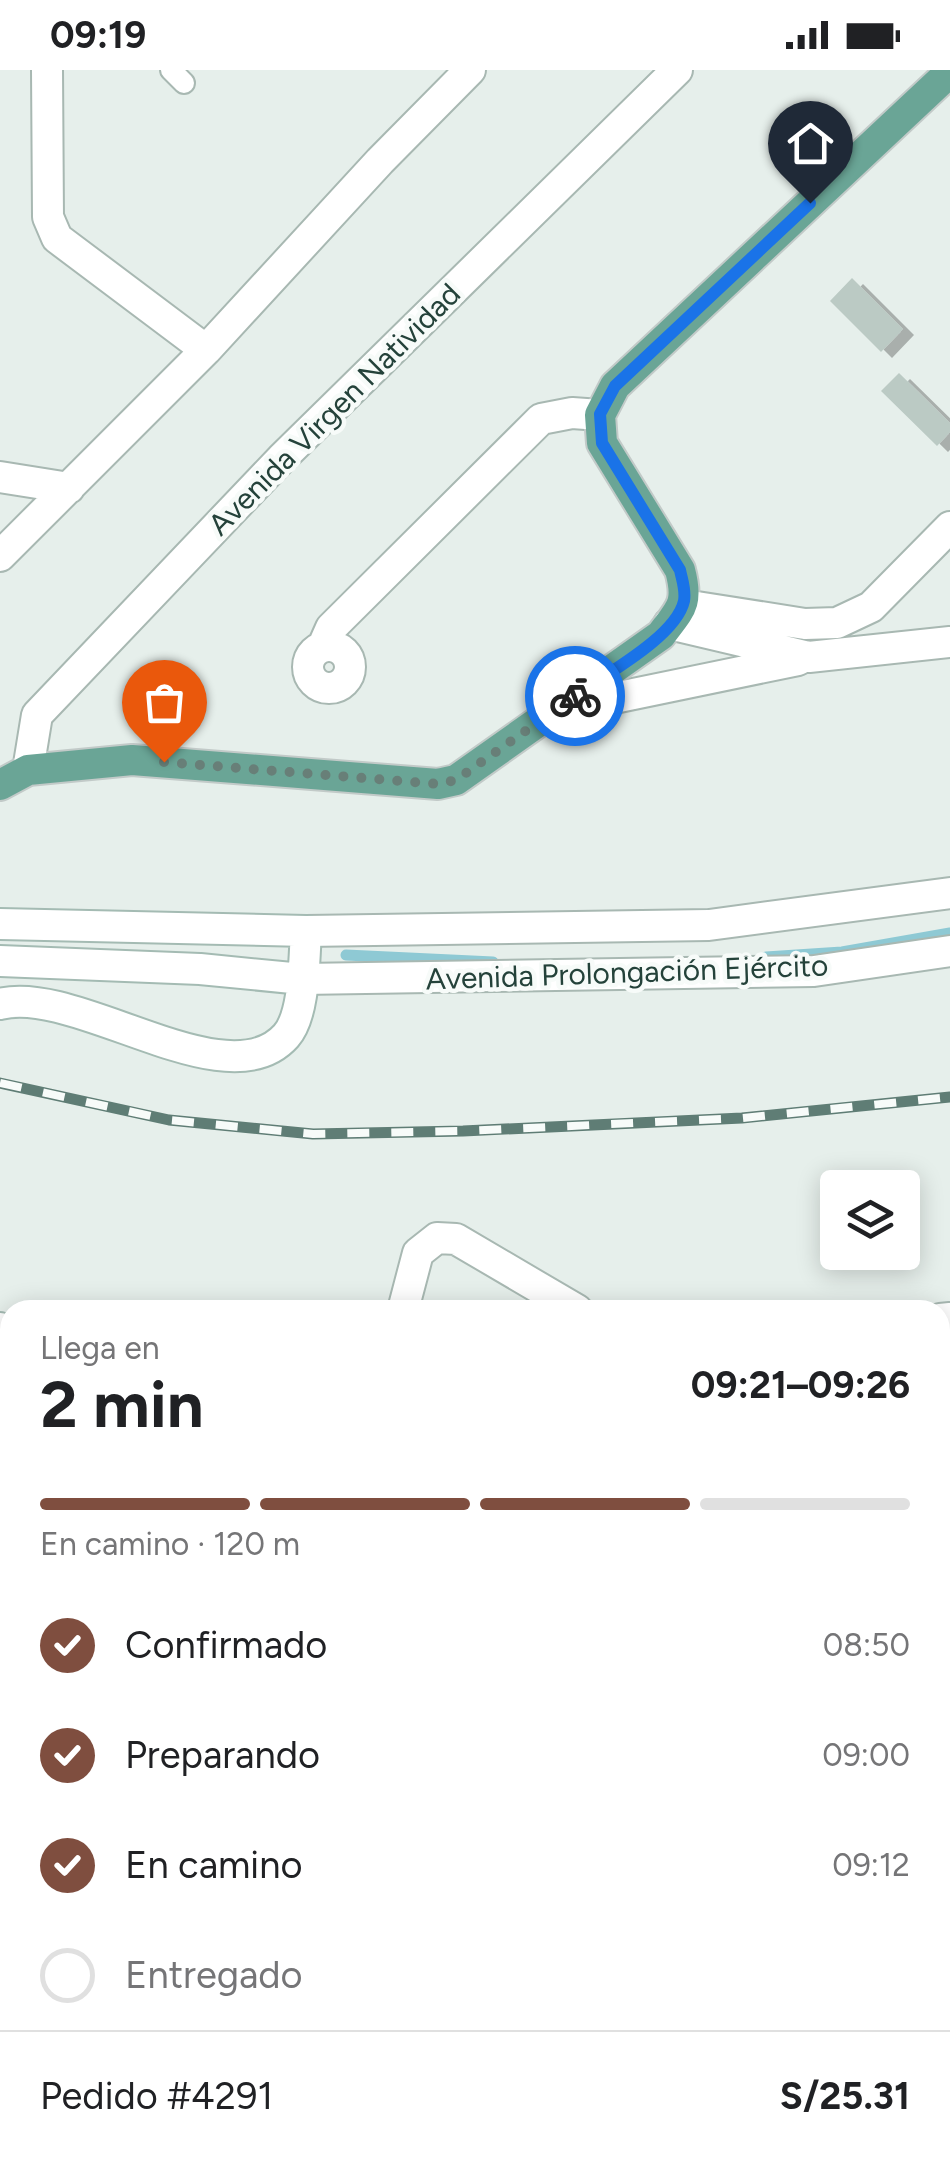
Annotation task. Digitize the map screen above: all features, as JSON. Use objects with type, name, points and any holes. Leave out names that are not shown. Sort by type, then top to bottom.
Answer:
[{"type":"main road","points":[[0,785],[28,770],[132,760],[438,784],[456,780],[661,636],[676,615],[685,589],[680,570],[602,443],[600,414],[615,386],[950,72]]},
{"type":"street","points":[[48,70],[48,218],[57,238],[206,350]]},
{"type":"street","points":[[0,556],[206,350],[470,70]]},
{"type":"street","name":"Avenida Virgen Natividad","points":[[28,770],[37,715],[281,458],[677,70]]},
{"type":"street","points":[[323,646],[331,628],[541,419],[572,413],[600,414]]},
{"type":"street","points":[[0,477],[69,488]]},
{"type":"street","points":[[676,615],[838,623],[870,607],[944,539]]},
{"type":"street","points":[[676,615],[809,657]]},
{"type":"street","points":[[556,710],[809,657],[950,642]]},
{"type":"street","name":"Avenida Prolongación Ejército","points":[[0,924],[306,931],[709,925],[950,892]]},
{"type":"street","points":[[0,1004],[22,1001],[60,1008],[208,1055],[259,1055],[288,1035],[298,1011],[306,931]]},
{"type":"street","name":"Avenida Prolongación Ejército","points":[[0,962],[200,969],[302,979],[814,971],[950,951]]},
{"type":"street","points":[[406,1300],[418,1253],[437,1238],[456,1239],[560,1300]]},
{"type":"building","points":[[852,278],[903,329],[881,352],[830,301]]},
{"type":"building","points":[[899,373],[950,423],[950,432],[937,446],[881,391]]},
{"type":"waterway","points":[[766,957],[842,952],[950,933]]},
{"type":"waterway","points":[[346,955],[493,962]]},
{"type":"railway","points":[[0,1083],[169,1120],[313,1134],[742,1118],[950,1097]]},
{"type":"way so far","points":[[164,762],[438,784],[456,780],[575,696]]},
{"type":"route","points":[[575,696],[661,636],[684,606],[680,570],[602,443],[600,414],[615,386],[810,203]]}]
